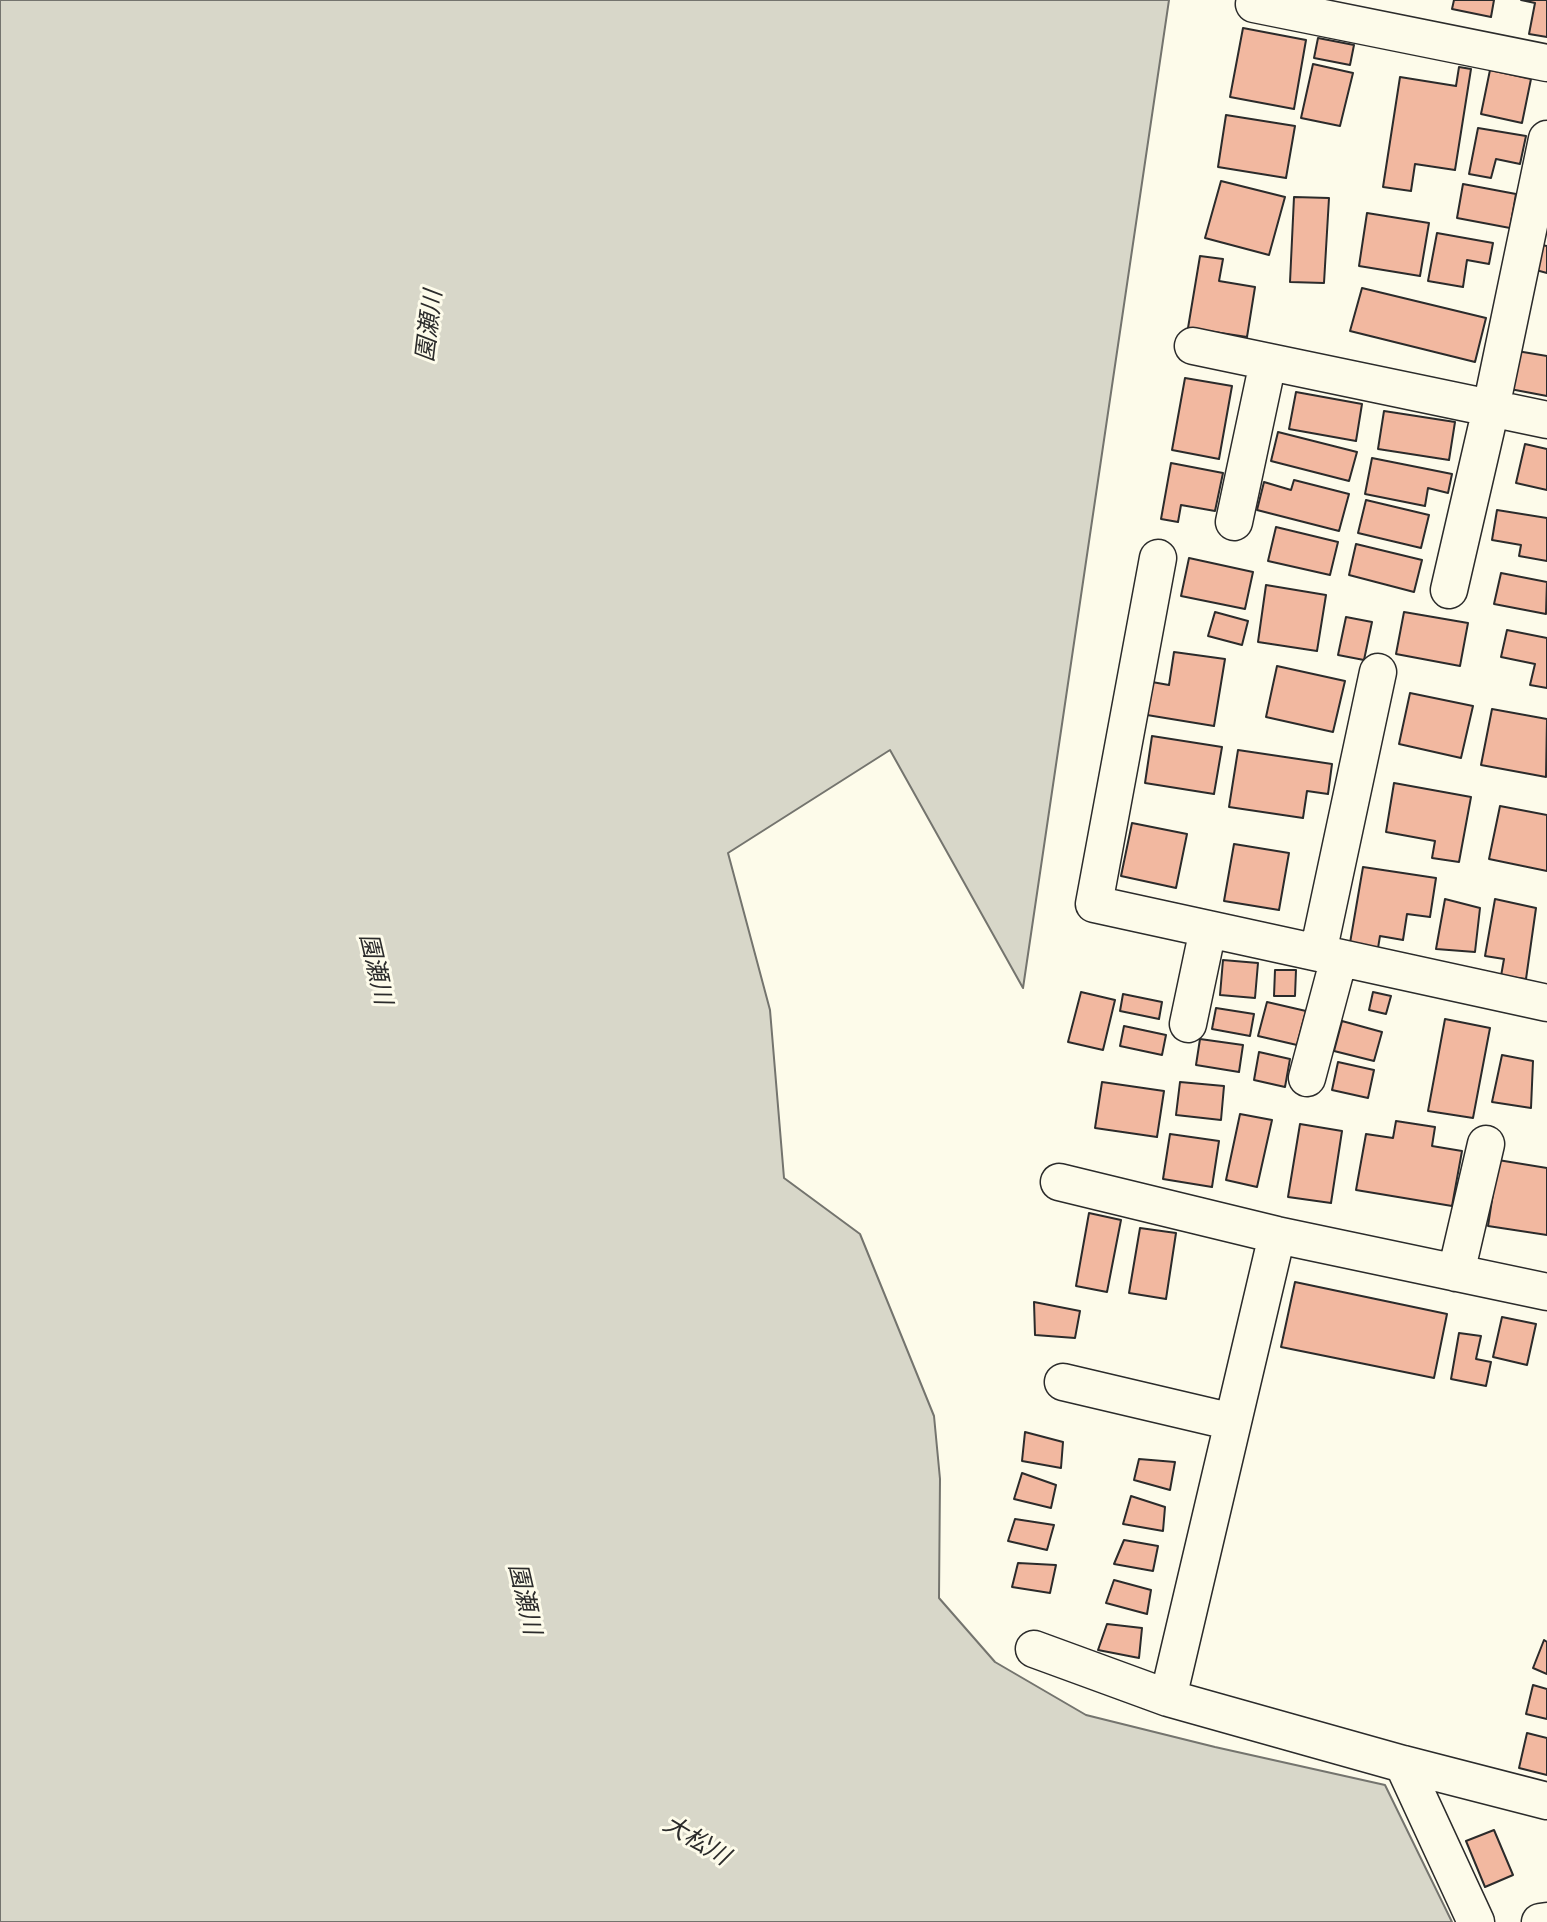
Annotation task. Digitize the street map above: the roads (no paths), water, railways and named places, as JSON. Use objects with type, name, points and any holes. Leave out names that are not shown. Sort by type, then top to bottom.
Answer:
[{"type":"street","points":[[1254,4],[1547,63]]},
{"type":"street","points":[[1449,590],[1547,139]]},
{"type":"street","points":[[1193,346],[1547,420]]},
{"type":"street","points":[[1234,522],[1268,362]]},
{"type":"street","points":[[1158,558],[1094,904],[1547,1003]]},
{"type":"street","points":[[1307,1078],[1378,672]]},
{"type":"street","points":[[1188,1024],[1208,929]]},
{"type":"street","points":[[1456,1273],[1486,1144]]},
{"type":"street","points":[[1059,1182],[1277,1235],[1547,1292]]},
{"type":"street","points":[[1168,1698],[1277,1235]]},
{"type":"street","points":[[1063,1382],[1233,1422]]},
{"type":"street","points":[[1034,1649],[1168,1698],[1547,1801]]},
{"type":"street","points":[[1403,1764],[1476,1922]]},
{"type":"street","points":[[1540,1922],[1547,1921]]},
{"type":"water","points":[[0,0],[1169,0],[1023,988],[890,750],[728,853],[770,1010],[784,1178],[860,1234],[934,1416],[940,1479],[939,1598],[995,1662],[1086,1715],[1385,1785],[1452,1922],[0,1922]]},
{"type":"water label","name":"園瀬川","points":[[430,326]]},
{"type":"water label","name":"園瀬川","points":[[375,969]]},
{"type":"water label","name":"園瀬川","points":[[524,1599]]},
{"type":"water label","name":"大松川","points":[[696,1841]]}]
